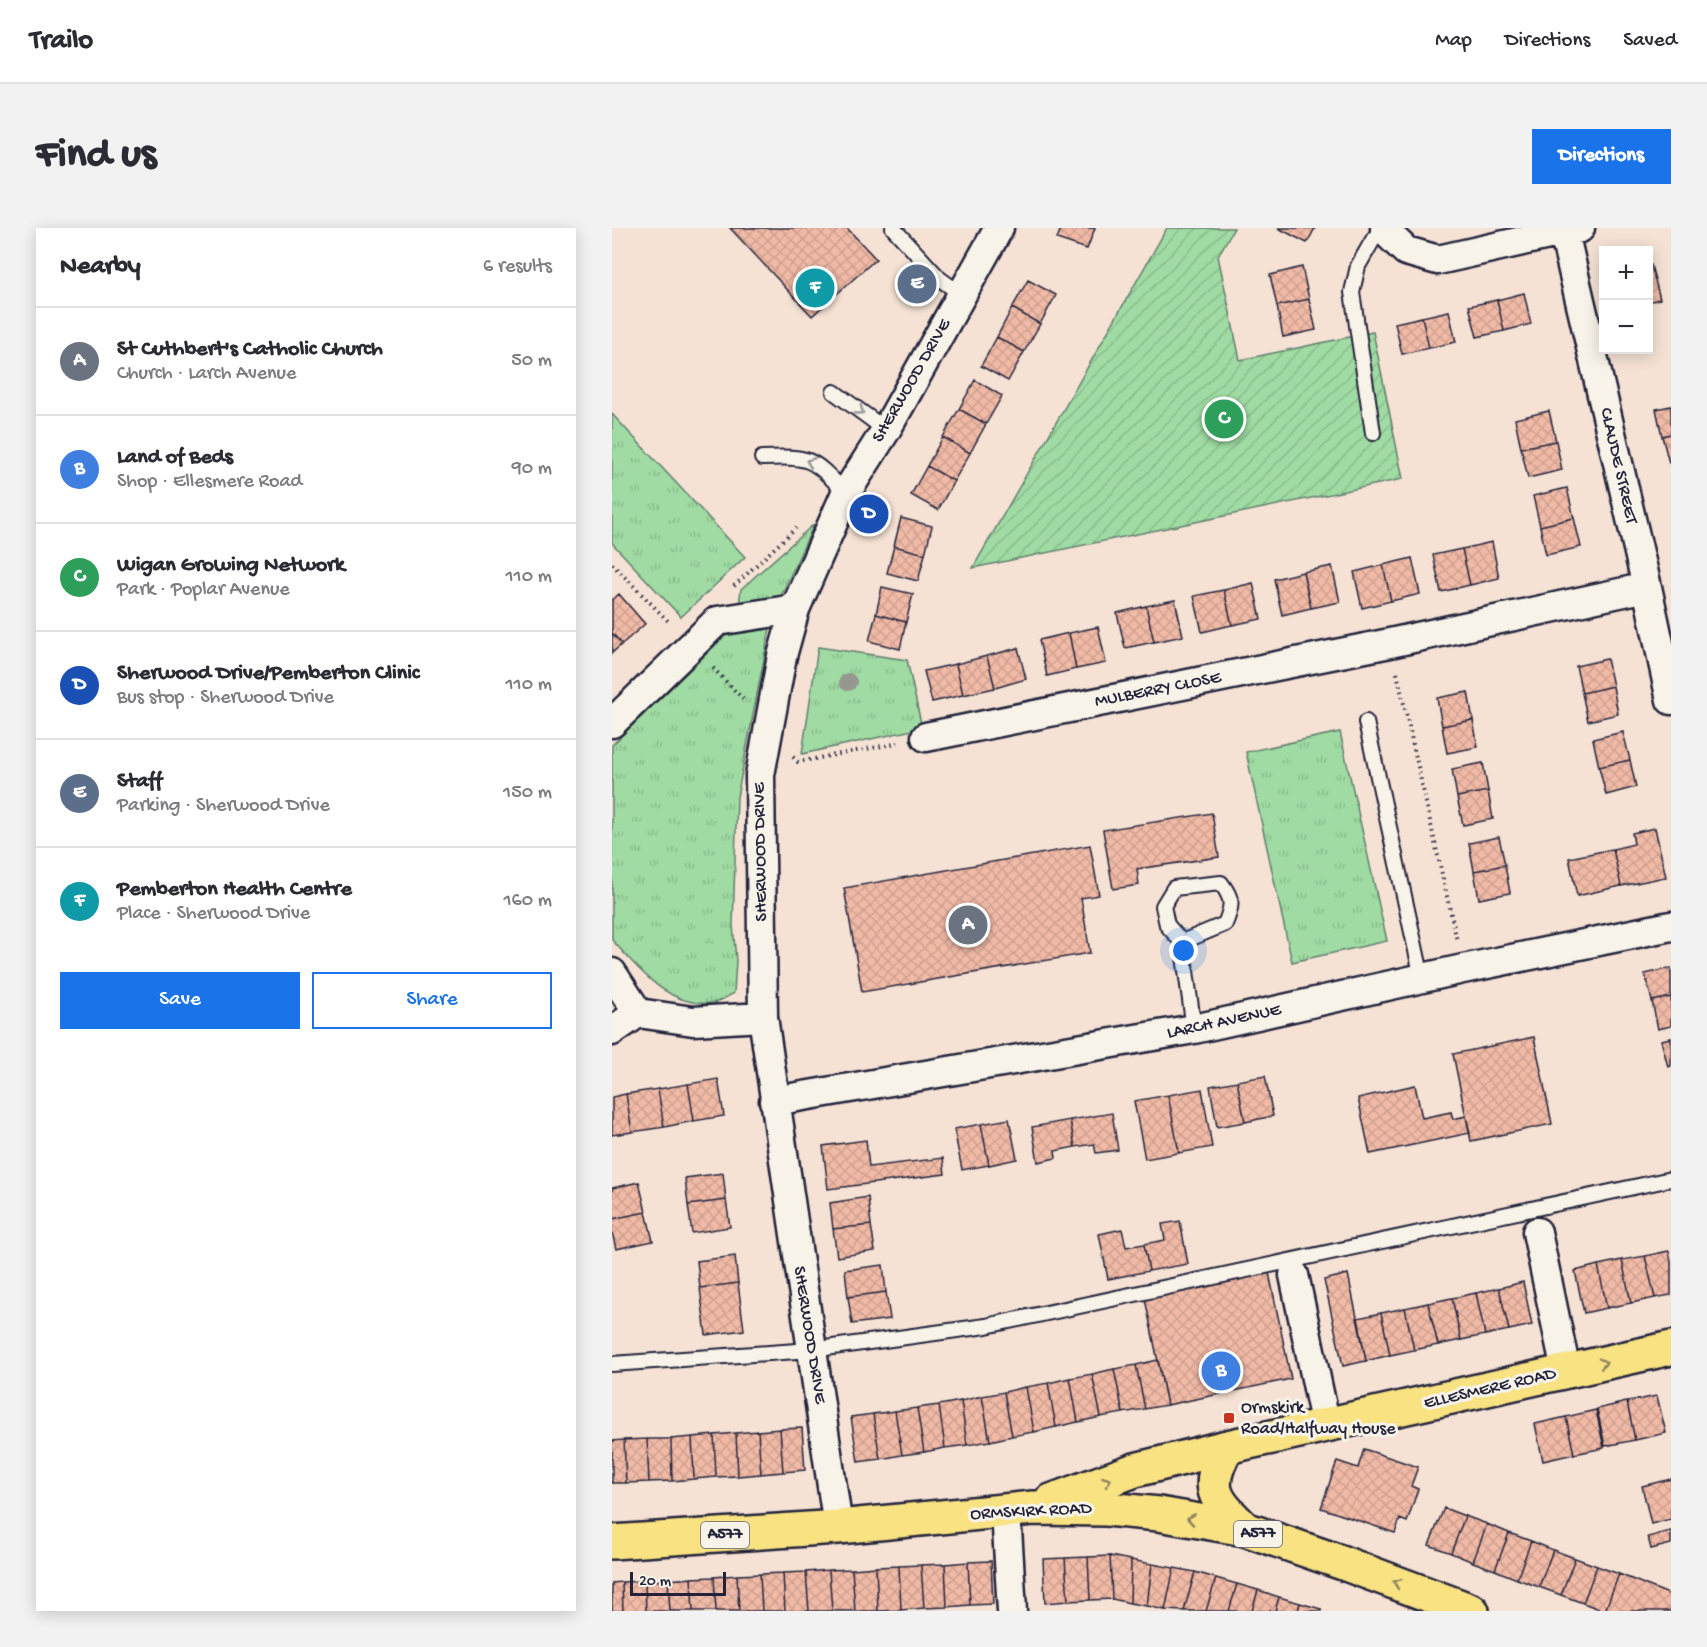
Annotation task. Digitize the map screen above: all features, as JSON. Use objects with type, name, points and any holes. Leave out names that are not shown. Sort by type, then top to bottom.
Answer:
[{"type":"highway","name":"ELLESMERE ROAD","points":[[1019,1510],[1135,1470],[1227,1447],[1671,1348]]},
{"type":"highway","name":"A577","points":[[1227,1447],[1214,1473],[1214,1486],[1218,1500],[1245,1529]]},
{"type":"highway","name":"ORMSKIRK ROAD","points":[[612,1542],[838,1527],[1019,1510],[1106,1509],[1160,1514],[1245,1529],[1472,1611]]},
{"type":"street","name":"SHERWOOD DRIVE","points":[[838,1527],[763,1017],[760,775],[782,656],[795,609],[846,493],[886,430],[999,228]]},
{"type":"street","points":[[1385,230],[1406,251],[1438,260],[1572,230]]},
{"type":"street","name":"CLAUDE STREET","points":[[1572,230],[1671,700]]},
{"type":"street","name":"MULBERRY CLOSE","points":[[926,737],[1390,643],[1647,587]]},
{"type":"street","points":[[612,723],[717,621],[795,609]]},
{"type":"street","name":"LARCH AVENUE","points":[[774,1101],[1194,1029],[1463,969],[1671,926]]},
{"type":"street","points":[[612,973],[638,1012]]},
{"type":"street","points":[[612,1031],[638,1012],[693,1021],[763,1017]]},
{"type":"street","points":[[1538,1232],[1566,1371]]},
{"type":"street","points":[[1294,1275],[1326,1426]]},
{"type":"street","points":[[1012,1611],[1019,1510]]},
{"type":"lane","points":[[893,228],[940,279],[961,294]]},
{"type":"lane","points":[[1373,433],[1352,292],[1359,266],[1374,238],[1385,230]]},
{"type":"lane","points":[[834,392],[886,430]]},
{"type":"lane","points":[[762,458],[807,459],[820,466],[846,493]]},
{"type":"lane","points":[[1366,722],[1422,978]]},
{"type":"lane","points":[[1182,942],[1225,924],[1231,909],[1229,895],[1221,883],[1174,888],[1163,906],[1167,925],[1182,942],[1194,1029]]},
{"type":"lane","points":[[612,1364],[811,1350],[986,1326],[1671,1179]]},
{"type":"path","points":[[717,621],[723,596],[802,522]]},
{"type":"path","points":[[1390,643],[1463,969]]},
{"type":"path","points":[[768,726],[798,762],[926,737]]},
{"type":"green space","points":[[1167,228],[1234,228],[1218,256],[1240,360],[1373,332],[1403,479],[973,568]]},
{"type":"green space","points":[[612,414],[745,557],[681,617],[612,543]]},
{"type":"green space","points":[[814,524],[776,607],[739,605],[741,589]]},
{"type":"green space","points":[[770,628],[737,797],[733,925],[736,961],[734,993],[713,1003],[697,1003],[668,993],[644,974],[612,940],[612,745],[727,634]]},
{"type":"green space","points":[[818,647],[907,660],[922,728],[802,754]]},
{"type":"green space","points":[[1340,732],[1387,941],[1292,962],[1246,752]]},
{"type":"building","points":[[730,228],[847,228],[876,259],[812,316]]},
{"type":"building","points":[[1061,228],[1095,228],[1087,249],[1057,239]]},
{"type":"building","points":[[1278,228],[1315,228],[1307,243]]},
{"type":"building","points":[[1302,267],[1309,299],[1277,306],[1270,275]]},
{"type":"building","points":[[1653,273],[1660,299],[1653,301]]},
{"type":"building","points":[[1028,280],[1056,295],[1040,324],[1012,308]]},
{"type":"building","points":[[1524,293],[1531,324],[1504,331],[1497,300]]},
{"type":"building","points":[[1309,299],[1316,330],[1283,337],[1277,306]]},
{"type":"building","points":[[1497,300],[1504,331],[1477,337],[1469,306]]},
{"type":"building","points":[[1012,308],[1040,324],[1024,352],[997,337]]},
{"type":"building","points":[[1449,311],[1456,342],[1429,348],[1422,317]]},
{"type":"building","points":[[1422,317],[1429,348],[1402,354],[1395,323]]},
{"type":"building","points":[[997,337],[1024,352],[1008,381],[981,366]]},
{"type":"building","points":[[975,380],[1002,396],[986,424],[959,409]]},
{"type":"building","points":[[1671,406],[1671,434],[1662,436],[1656,409]]},
{"type":"building","points":[[959,409],[986,424],[970,453],[943,437]]},
{"type":"building","points":[[1549,411],[1556,441],[1521,448],[1515,419]]},
{"type":"building","points":[[1671,434],[1671,463],[1669,463],[1662,436]]},
{"type":"building","points":[[943,437],[970,453],[954,481],[927,466]]},
{"type":"building","points":[[1556,441],[1562,470],[1528,478],[1521,448]]},
{"type":"building","points":[[927,466],[954,481],[938,510],[911,495]]},
{"type":"building","points":[[1567,488],[1574,518],[1540,526],[1533,496]]},
{"type":"building","points":[[901,518],[932,526],[925,554],[894,546]]},
{"type":"building","points":[[1574,518],[1581,547],[1546,555],[1540,526]]},
{"type":"building","points":[[1492,542],[1499,578],[1470,585],[1462,549]]},
{"type":"building","points":[[894,546],[925,554],[918,581],[887,573]]},
{"type":"building","points":[[1462,549],[1470,585],[1441,592],[1433,555]]},
{"type":"building","points":[[1412,558],[1420,594],[1391,601],[1383,565]]},
{"type":"building","points":[[1383,565],[1391,601],[1362,608],[1354,572]]},
{"type":"building","points":[[1332,566],[1340,602],[1311,608],[1303,572]]},
{"type":"building","points":[[1303,572],[1311,608],[1282,615],[1274,579]]},
{"type":"building","points":[[1253,583],[1261,619],[1232,625],[1224,590]]},
{"type":"building","points":[[882,587],[913,594],[906,622],[876,614]]},
{"type":"building","points":[[1224,590],[1232,625],[1202,632],[1194,596]]},
{"type":"building","points":[[619,594],[645,624],[622,644],[612,633],[612,600]]},
{"type":"building","points":[[1175,600],[1183,636],[1154,642],[1146,606]]},
{"type":"building","points":[[1146,606],[1154,642],[1125,648],[1117,613]]},
{"type":"building","points":[[876,614],[906,622],[900,649],[869,641]]},
{"type":"building","points":[[1098,627],[1106,663],[1076,669],[1069,633]]},
{"type":"building","points":[[612,633],[622,644],[612,653]]},
{"type":"building","points":[[1069,633],[1076,669],[1047,676],[1039,640]]},
{"type":"building","points":[[1018,648],[1026,679],[995,688],[987,656]]},
{"type":"building","points":[[987,656],[995,688],[963,695],[956,664]]},
{"type":"building","points":[[1607,659],[1613,686],[1582,693],[1576,666]]},
{"type":"building","points":[[956,664],[963,695],[932,702],[924,671]]},
{"type":"building","points":[[1613,686],[1618,714],[1588,721],[1582,693]]},
{"type":"building","points":[[1468,692],[1473,720],[1442,726],[1437,698]]},
{"type":"building","points":[[1473,720],[1478,747],[1447,753],[1442,726]]},
{"type":"building","points":[[1623,732],[1630,760],[1599,767],[1593,739]]},
{"type":"building","points":[[1630,760],[1636,787],[1606,795],[1599,767]]},
{"type":"building","points":[[1483,763],[1488,791],[1457,797],[1452,769]]},
{"type":"building","points":[[1488,791],[1493,819],[1463,825],[1457,797]]},
{"type":"building","points":[[1212,813],[1219,857],[1137,869],[1139,885],[1113,889],[1103,830]]},
{"type":"building","points":[[1655,828],[1666,877],[1621,886],[1613,849],[1634,844],[1632,833]]},
{"type":"building","points":[[1499,837],[1505,865],[1474,871],[1469,843]]},
{"type":"building","points":[[1090,845],[1099,895],[1081,898],[1090,953],[862,992],[844,888]]},
{"type":"building","points":[[1613,849],[1621,886],[1577,896],[1569,858]]},
{"type":"building","points":[[1505,865],[1510,893],[1479,899],[1474,871]]},
{"type":"building","points":[[1671,968],[1671,997],[1652,1001],[1645,974]]},
{"type":"building","points":[[1671,997],[1671,1026],[1658,1029],[1652,1001]]},
{"type":"building","points":[[1534,1037],[1552,1124],[1471,1141],[1453,1054]]},
{"type":"building","points":[[1671,1038],[1671,1066],[1668,1067],[1661,1040]]},
{"type":"building","points":[[1265,1076],[1273,1116],[1245,1122],[1237,1081]]},
{"type":"building","points":[[718,1079],[724,1116],[694,1121],[688,1084]]},
{"type":"building","points":[[1237,1081],[1245,1122],[1217,1127],[1210,1086]]},
{"type":"building","points":[[688,1084],[694,1121],[664,1127],[658,1089]]},
{"type":"building","points":[[1415,1085],[1422,1118],[1451,1112],[1453,1119],[1466,1116],[1470,1133],[1370,1154],[1358,1098]]},
{"type":"building","points":[[658,1089],[664,1127],[632,1132],[626,1094]]},
{"type":"building","points":[[1202,1089],[1212,1147],[1179,1153],[1168,1095]]},
{"type":"building","points":[[626,1094],[632,1132],[612,1135],[612,1097]]},
{"type":"building","points":[[1168,1095],[1179,1153],[1145,1159],[1134,1101]]},
{"type":"building","points":[[1112,1113],[1118,1150],[1096,1153],[1094,1144],[1075,1147],[1070,1120]]},
{"type":"building","points":[[1009,1119],[1017,1159],[989,1165],[981,1124]]},
{"type":"building","points":[[1070,1120],[1075,1147],[1055,1151],[1056,1158],[1038,1162],[1032,1127]]},
{"type":"building","points":[[981,1124],[989,1165],[962,1170],[954,1129]]},
{"type":"building","points":[[866,1140],[869,1167],[943,1158],[945,1174],[828,1189],[823,1146]]},
{"type":"building","points":[[723,1173],[726,1200],[688,1205],[685,1178]]},
{"type":"building","points":[[639,1182],[646,1212],[612,1219],[612,1188]]},
{"type":"building","points":[[868,1197],[871,1225],[833,1229],[830,1203]]},
{"type":"building","points":[[726,1200],[730,1227],[692,1233],[688,1205]]},
{"type":"building","points":[[646,1212],[653,1241],[616,1249],[612,1219]]},
{"type":"building","points":[[1180,1221],[1188,1264],[1149,1271],[1144,1244],[1165,1240],[1162,1224]]},
{"type":"building","points":[[871,1225],[875,1251],[837,1257],[833,1229]]},
{"type":"building","points":[[1122,1229],[1126,1247],[1144,1244],[1149,1271],[1108,1279],[1099,1234]]},
{"type":"building","points":[[1669,1251],[1671,1295],[1655,1298],[1645,1256]]},
{"type":"building","points":[[735,1256],[738,1283],[700,1288],[697,1261]]},
{"type":"building","points":[[1645,1256],[1655,1298],[1631,1303],[1622,1260]]},
{"type":"building","points":[[1622,1260],[1631,1303],[1607,1308],[1598,1265]]},
{"type":"building","points":[[883,1265],[886,1292],[848,1297],[845,1270]]},
{"type":"building","points":[[1598,1265],[1607,1308],[1584,1313],[1575,1271]]},
{"type":"building","points":[[1268,1268],[1291,1379],[1167,1405],[1144,1294]]},
{"type":"building","points":[[1348,1274],[1366,1361],[1343,1366],[1324,1280]]},
{"type":"building","points":[[1523,1282],[1532,1325],[1509,1330],[1499,1288]]},
{"type":"building","points":[[738,1283],[744,1330],[706,1335],[700,1288]]},
{"type":"building","points":[[1499,1288],[1509,1330],[1485,1335],[1476,1293]]},
{"type":"building","points":[[886,1292],[890,1319],[852,1324],[848,1297]]},
{"type":"building","points":[[1476,1293],[1485,1335],[1461,1340],[1452,1298]]},
{"type":"building","points":[[1452,1298],[1461,1340],[1438,1345],[1428,1303]]},
{"type":"building","points":[[1428,1303],[1438,1345],[1414,1350],[1405,1308]]},
{"type":"building","points":[[1405,1308],[1414,1350],[1390,1355],[1381,1313]]},
{"type":"building","points":[[1381,1313],[1390,1355],[1366,1361],[1358,1318]]},
{"type":"building","points":[[1158,1360],[1167,1405],[1145,1409],[1136,1365]]},
{"type":"building","points":[[1136,1365],[1145,1409],[1123,1413],[1114,1369]]},
{"type":"building","points":[[1114,1369],[1123,1413],[1101,1417],[1092,1374]]},
{"type":"building","points":[[1092,1374],[1101,1417],[1078,1422],[1070,1378]]},
{"type":"building","points":[[1070,1378],[1078,1422],[1056,1427],[1048,1383]]},
{"type":"building","points":[[1048,1383],[1056,1427],[1034,1432],[1026,1387]]},
{"type":"building","points":[[1026,1387],[1034,1432],[1012,1436],[1004,1392]]},
{"type":"building","points":[[1004,1392],[1012,1436],[990,1441],[982,1396]]},
{"type":"building","points":[[982,1396],[990,1441],[967,1445],[961,1401]]},
{"type":"building","points":[[1657,1396],[1666,1433],[1635,1440],[1627,1402]]},
{"type":"building","points":[[961,1401],[967,1445],[945,1448],[939,1405]]},
{"type":"building","points":[[1627,1402],[1635,1440],[1605,1446],[1597,1409]]},
{"type":"building","points":[[939,1405],[945,1448],[924,1452],[917,1408]]},
{"type":"building","points":[[917,1408],[924,1452],[902,1455],[895,1411]]},
{"type":"building","points":[[1596,1410],[1604,1448],[1574,1454],[1566,1417]]},
{"type":"building","points":[[895,1411],[902,1455],[880,1459],[873,1414]]},
{"type":"building","points":[[873,1414],[880,1459],[858,1462],[851,1417]]},
{"type":"building","points":[[1566,1417],[1574,1454],[1543,1461],[1535,1424]]},
{"type":"building","points":[[802,1428],[805,1470],[783,1472],[780,1429]]},
{"type":"building","points":[[780,1429],[783,1472],[761,1474],[758,1431]]},
{"type":"building","points":[[758,1431],[761,1474],[738,1476],[736,1433]]},
{"type":"building","points":[[736,1433],[738,1476],[716,1477],[714,1435]]},
{"type":"building","points":[[714,1435],[716,1477],[694,1479],[692,1437]]},
{"type":"building","points":[[692,1437],[694,1479],[672,1481],[671,1439]]},
{"type":"building","points":[[647,1439],[671,1439],[672,1481],[649,1482]]},
{"type":"building","points":[[647,1439],[649,1482],[626,1483],[624,1440]]},
{"type":"building","points":[[624,1440],[626,1483],[612,1483],[612,1441]]},
{"type":"building","points":[[1364,1449],[1418,1467],[1411,1486],[1418,1489],[1407,1522],[1400,1519],[1395,1533],[1321,1508],[1337,1461],[1358,1468]]},
{"type":"building","points":[[1671,1479],[1671,1519],[1651,1524],[1642,1486]]},
{"type":"building","points":[[1444,1508],[1465,1516],[1451,1553],[1429,1545]]},
{"type":"building","points":[[1465,1516],[1487,1524],[1473,1562],[1451,1553]]},
{"type":"building","points":[[1487,1524],[1509,1533],[1495,1570],[1473,1562]]},
{"type":"building","points":[[1671,1531],[1671,1544],[1651,1549],[1648,1537]]},
{"type":"building","points":[[1509,1533],[1531,1541],[1517,1579],[1495,1570]]},
{"type":"building","points":[[1531,1541],[1553,1550],[1539,1587],[1517,1579]]},
{"type":"building","points":[[1553,1550],[1575,1558],[1561,1595],[1539,1587]]},
{"type":"building","points":[[1110,1556],[1131,1560],[1130,1603],[1112,1599]]},
{"type":"building","points":[[1110,1556],[1112,1599],[1090,1600],[1088,1557]]},
{"type":"building","points":[[1088,1557],[1090,1600],[1068,1601],[1065,1558]]},
{"type":"building","points":[[1065,1558],[1068,1601],[1045,1603],[1043,1559]]},
{"type":"building","points":[[1575,1558],[1597,1566],[1583,1603],[1561,1595]]},
{"type":"building","points":[[1131,1560],[1152,1564],[1147,1606],[1130,1603]]},
{"type":"building","points":[[991,1561],[993,1604],[970,1605],[968,1562]]},
{"type":"building","points":[[968,1562],[970,1605],[947,1607],[945,1564]]},
{"type":"building","points":[[945,1564],[947,1607],[924,1608],[921,1565]]},
{"type":"building","points":[[1152,1564],[1174,1568],[1165,1610],[1147,1606]]},
{"type":"building","points":[[921,1565],[924,1608],[901,1610],[899,1566]]},
{"type":"building","points":[[899,1566],[901,1610],[878,1611],[876,1567]]},
{"type":"building","points":[[1597,1566],[1619,1574],[1605,1611],[1583,1603]]},
{"type":"building","points":[[876,1567],[878,1611],[855,1611],[852,1569]]},
{"type":"building","points":[[1174,1568],[1195,1572],[1184,1611],[1165,1610]]},
{"type":"building","points":[[852,1569],[855,1611],[832,1611],[829,1570]]},
{"type":"building","points":[[829,1570],[832,1611],[809,1611],[806,1572]]},
{"type":"building","points":[[806,1572],[809,1611],[785,1611],[783,1573]]},
{"type":"building","points":[[1195,1572],[1216,1578],[1206,1611],[1184,1611]]},
{"type":"building","points":[[783,1573],[785,1611],[762,1611],[760,1574]]},
{"type":"building","points":[[760,1574],[762,1611],[739,1611],[737,1575]]},
{"type":"building","points":[[1619,1574],[1671,1595],[1671,1611],[1605,1611]]},
{"type":"building","points":[[737,1575],[739,1611],[716,1611],[714,1577]]},
{"type":"building","points":[[714,1577],[716,1611],[693,1611],[691,1578]]},
{"type":"building","points":[[691,1578],[693,1611],[670,1611],[668,1580]]},
{"type":"building","points":[[1216,1578],[1237,1584],[1229,1611],[1206,1611]]},
{"type":"building","points":[[668,1580],[670,1611],[646,1611],[645,1581]]},
{"type":"building","points":[[645,1581],[646,1611],[623,1611],[622,1582]]},
{"type":"building","points":[[622,1582],[623,1611],[612,1611],[612,1583]]},
{"type":"building","points":[[1237,1584],[1258,1590],[1252,1611],[1229,1611]]},
{"type":"building","points":[[1258,1590],[1279,1597],[1275,1611],[1252,1611]]},
{"type":"building","points":[[1279,1597],[1300,1603],[1298,1611],[1275,1611]]},
{"type":"building","points":[[1300,1603],[1321,1609],[1321,1611],[1298,1611]]},
{"type":"place","name":"Staff","points":[[917,284]]},
{"type":"place","name":"Pemberton Health Centre","points":[[815,288]]},
{"type":"place","name":"Wigan Growing Network","points":[[1224,419]]},
{"type":"place","name":"Sherwood Drive/Pemberton Clinic","points":[[869,514]]},
{"type":"place","name":"St Cuthbert's Catholic Church","points":[[968,925]]},
{"type":"place","name":"Land of Beds","points":[[1221,1371]]},
{"type":"place","name":"Ormskirk Road/Halfway House","points":[[1229,1418]]}]
